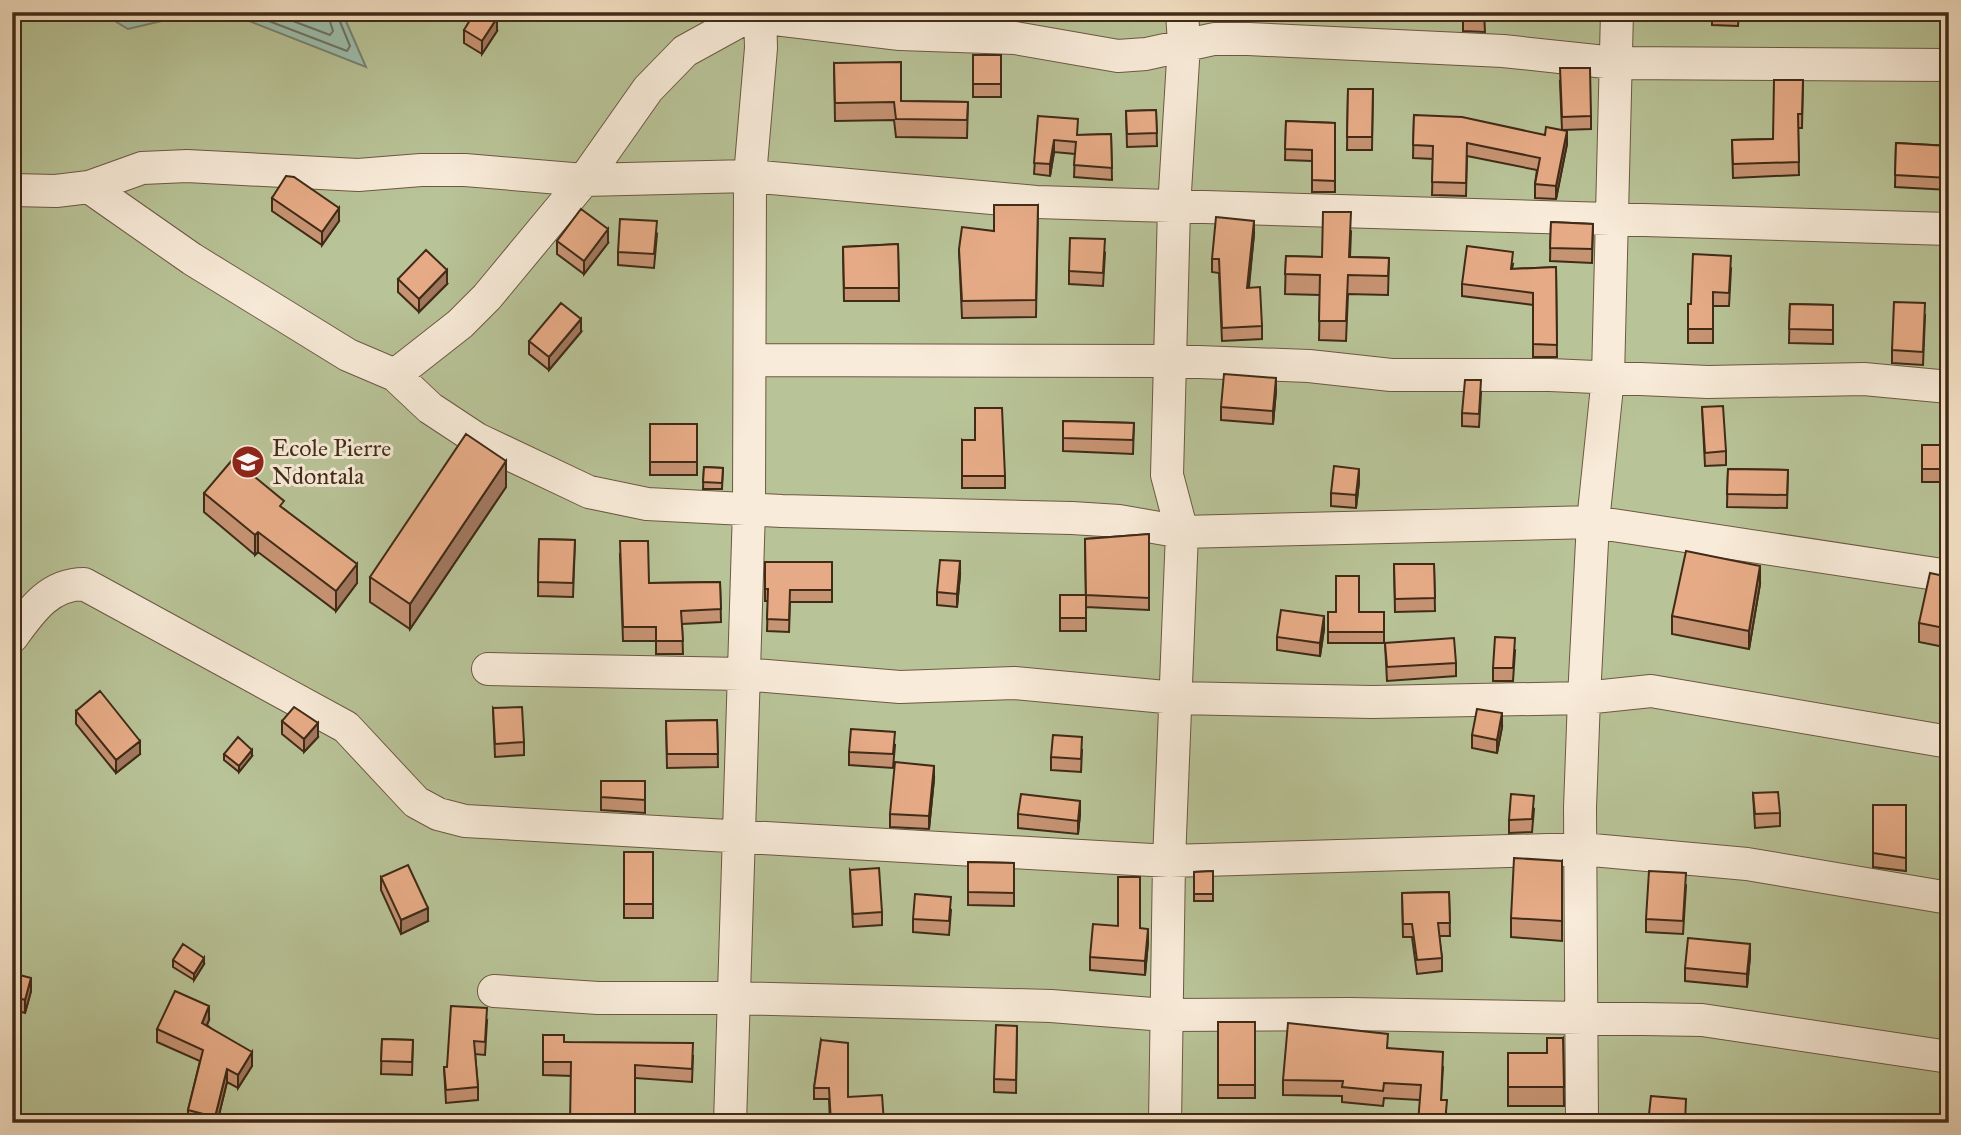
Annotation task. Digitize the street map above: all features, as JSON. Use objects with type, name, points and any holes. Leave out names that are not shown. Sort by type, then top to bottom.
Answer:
[{"type":"street","points":[[760,12],[775,19],[900,34],[1015,38],[1118,56],[1146,54],[1214,39],[1248,39],[1503,51],[1615,63],[1949,65]]},
{"type":"street","points":[[730,1123],[736,998],[742,674],[749,509],[752,360],[750,176],[761,48],[760,12]]},
{"type":"street","points":[[395,375],[460,324],[487,297],[584,180],[648,89],[685,51],[760,12]]},
{"type":"street","points":[[1165,1123],[1169,861],[1182,532],[1167,475],[1174,208],[1184,44],[1182,12]]},
{"type":"street","points":[[1582,1123],[1581,849],[1584,698],[1593,522],[1608,377],[1617,12]]},
{"type":"street","points":[[12,190],[56,191],[89,187],[142,168],[187,166],[358,176],[421,170],[465,170],[584,180],[750,176],[920,189],[1014,201],[1174,208],[1611,216],[1949,229]]},
{"type":"street","points":[[89,187],[192,259],[348,355],[395,375],[430,408],[477,439],[589,492],[647,504],[1072,518],[1119,521],[1182,532],[1593,522],[1949,576]]},
{"type":"street","points":[[752,360],[1172,361],[1309,366],[1391,375],[1608,377],[1708,382],[1864,379],[1903,380],[1949,387]]},
{"type":"street","points":[[12,637],[52,591],[68,584],[84,584],[346,727],[416,802],[438,814],[465,821],[531,827],[739,834],[1169,861],[1581,849],[1747,864],[1949,898]]},
{"type":"street","points":[[488,669],[742,674],[900,687],[1014,683],[1176,698],[1429,703],[1584,698],[1651,691],[1949,742]]},
{"type":"street","points":[[494,991],[598,998],[736,998],[1051,1006],[1165,1015],[1581,1016],[1702,1020],[1949,1058]]},
{"type":"shaded area","points":[[12,12],[1949,12],[1949,1123],[12,1123]]},
{"type":"water","points":[[100,12],[200,12],[128,29]]},
{"type":"water","points":[[226,12],[342,12],[366,67]]},
{"type":"building","points":[[475,12],[488,12],[497,18],[482,41],[464,30]]},
{"type":"building","points":[[1463,12],[1484,12],[1485,21],[1463,20]]},
{"type":"building","points":[[973,55],[1001,55],[1001,84],[973,84]]},
{"type":"building","points":[[901,62],[901,101],[968,102],[967,120],[896,119],[894,102],[835,103],[834,63]]},
{"type":"building","points":[[1560,68],[1590,68],[1591,116],[1562,117]]},
{"type":"building","points":[[1774,80],[1803,80],[1802,114],[1798,114],[1799,162],[1733,164],[1732,140],[1773,139]]},
{"type":"building","points":[[1348,89],[1373,89],[1372,137],[1347,137]]},
{"type":"building","points":[[1156,110],[1157,133],[1127,134],[1126,111]]},
{"type":"building","points":[[1414,115],[1462,117],[1545,135],[1546,127],[1567,131],[1556,186],[1535,184],[1540,158],[1467,143],[1466,183],[1432,182],[1433,146],[1413,145]]},
{"type":"building","points":[[1038,116],[1078,119],[1077,135],[1111,134],[1112,168],[1074,165],[1076,142],[1054,140],[1050,164],[1034,163]]},
{"type":"building","points":[[1286,121],[1335,123],[1335,181],[1312,180],[1312,150],[1285,149]]},
{"type":"building","points":[[1896,143],[1949,146],[1949,178],[1895,175]]},
{"type":"building","points":[[286,176],[294,177],[339,208],[322,232],[272,198]]},
{"type":"building","points":[[994,205],[1038,205],[1036,300],[962,301],[959,249],[962,227],[994,231]]},
{"type":"building","points":[[581,209],[608,229],[584,261],[557,241]]},
{"type":"building","points":[[1323,212],[1351,212],[1349,257],[1389,258],[1388,276],[1348,275],[1346,321],[1319,321],[1320,275],[1285,274],[1286,256],[1322,257]]},
{"type":"building","points":[[1216,217],[1254,221],[1247,288],[1260,287],[1262,326],[1222,328],[1219,259],[1212,259]]},
{"type":"building","points":[[620,219],[657,221],[654,254],[618,252]]},
{"type":"building","points":[[1551,222],[1593,224],[1592,249],[1550,248]]},
{"type":"building","points":[[1070,238],[1105,239],[1103,273],[1069,271]]},
{"type":"building","points":[[898,244],[899,288],[844,288],[843,247]]},
{"type":"building","points":[[1467,246],[1513,252],[1511,269],[1556,267],[1557,345],[1533,344],[1533,293],[1462,284]]},
{"type":"building","points":[[426,250],[447,270],[419,299],[398,279]]},
{"type":"building","points":[[1693,254],[1731,256],[1729,293],[1713,292],[1713,329],[1688,329]]},
{"type":"building","points":[[1894,302],[1925,303],[1923,352],[1892,350]]},
{"type":"building","points":[[561,303],[581,319],[549,357],[529,341]]},
{"type":"building","points":[[1790,304],[1833,305],[1833,330],[1789,329]]},
{"type":"building","points":[[1224,374],[1276,378],[1273,411],[1221,407]]},
{"type":"building","points":[[1465,380],[1481,380],[1479,414],[1462,413]]},
{"type":"building","points":[[1723,406],[1726,451],[1705,453],[1702,407]]},
{"type":"building","points":[[975,408],[1002,408],[1005,476],[962,476],[962,440],[975,440]]},
{"type":"building","points":[[1063,421],[1134,423],[1133,440],[1063,438]]},
{"type":"building","points":[[650,424],[697,424],[697,462],[650,462]]},
{"type":"building","points":[[466,434],[506,461],[410,604],[370,577]]},
{"type":"building","points":[[1922,445],[1949,445],[1949,469],[1922,469]]},
{"type":"building","points":[[233,459],[284,501],[280,506],[357,564],[336,591],[258,532],[255,535],[204,493]]},
{"type":"building","points":[[1334,466],[1359,469],[1356,495],[1331,493]]},
{"type":"building","points":[[704,467],[723,468],[722,483],[703,482]]},
{"type":"building","points":[[1728,469],[1788,470],[1787,495],[1727,494]]},
{"type":"building","points":[[1149,534],[1149,598],[1086,595],[1085,539]]},
{"type":"building","points":[[539,539],[575,540],[573,583],[538,582]]},
{"type":"building","points":[[620,541],[648,541],[649,583],[720,582],[721,609],[681,611],[683,641],[656,641],[656,627],[623,627]]},
{"type":"building","points":[[1686,551],[1760,566],[1749,631],[1672,616]]},
{"type":"building","points":[[940,560],[960,561],[957,594],[937,592]]},
{"type":"building","points":[[765,562],[832,562],[832,590],[790,590],[789,620],[767,619]]},
{"type":"building","points":[[1394,564],[1434,564],[1435,598],[1395,599]]},
{"type":"building","points":[[1930,573],[1949,577],[1949,629],[1919,623]]},
{"type":"building","points":[[1336,576],[1359,576],[1359,612],[1384,612],[1384,632],[1328,632],[1328,612],[1336,612]]},
{"type":"building","points":[[1060,595],[1086,595],[1086,618],[1060,618]]},
{"type":"building","points":[[1281,610],[1324,616],[1320,643],[1277,637]]},
{"type":"building","points":[[1495,637],[1515,638],[1513,668],[1493,668]]},
{"type":"building","points":[[1454,638],[1456,663],[1387,667],[1385,643]]},
{"type":"building","points":[[100,691],[140,741],[116,760],[76,711]]},
{"type":"building","points":[[294,707],[318,723],[304,739],[282,721]]},
{"type":"building","points":[[522,707],[524,742],[495,744],[493,708]]},
{"type":"building","points":[[1477,709],[1502,713],[1497,740],[1472,735]]},
{"type":"building","points":[[717,720],[718,754],[667,754],[666,721]]},
{"type":"building","points":[[851,729],[895,732],[893,754],[849,752]]},
{"type":"building","points":[[1053,735],[1082,737],[1081,759],[1051,757]]},
{"type":"building","points":[[238,737],[252,750],[239,766],[224,754]]},
{"type":"building","points":[[895,762],[934,766],[929,816],[890,814]]},
{"type":"building","points":[[601,781],[645,781],[645,800],[601,797]]},
{"type":"building","points":[[1778,792],[1780,813],[1755,814],[1753,793]]},
{"type":"building","points":[[1021,794],[1080,801],[1078,821],[1018,814]]},
{"type":"building","points":[[1511,794],[1534,796],[1532,819],[1509,820]]},
{"type":"building","points":[[1873,805],[1906,805],[1906,858],[1873,853]]},
{"type":"building","points":[[624,852],[653,852],[653,904],[624,904]]},
{"type":"building","points":[[1514,858],[1562,861],[1562,921],[1511,918]]},
{"type":"building","points":[[968,862],[1014,863],[1014,893],[968,892]]},
{"type":"building","points":[[408,865],[428,908],[401,920],[381,877]]},
{"type":"building","points":[[879,868],[882,912],[853,914],[850,870]]},
{"type":"building","points":[[1213,871],[1213,894],[1194,894],[1194,872]]},
{"type":"building","points":[[1649,871],[1686,873],[1683,921],[1646,919]]},
{"type":"building","points":[[1118,877],[1140,877],[1140,928],[1148,929],[1145,961],[1090,957],[1093,924],[1118,926]]},
{"type":"building","points":[[1449,892],[1450,923],[1438,923],[1442,958],[1417,960],[1412,924],[1403,924],[1402,893]]},
{"type":"building","points":[[915,894],[951,897],[949,921],[913,919]]},
{"type":"building","points":[[1688,938],[1750,944],[1747,974],[1685,968]]},
{"type":"building","points":[[183,944],[204,958],[194,974],[173,960]]},
{"type":"building","points":[[12,973],[31,978],[25,1000],[12,996]]},
{"type":"building","points":[[175,991],[209,1006],[202,1023],[252,1052],[238,1075],[227,1069],[215,1117],[188,1110],[203,1050],[157,1029]]},
{"type":"building","points":[[451,1006],[487,1008],[485,1042],[474,1041],[478,1087],[446,1090],[444,1067],[447,1067]]},
{"type":"building","points":[[1218,1022],[1255,1022],[1255,1085],[1218,1085]]},
{"type":"building","points":[[1288,1023],[1388,1034],[1387,1048],[1443,1052],[1441,1100],[1447,1100],[1445,1123],[1418,1123],[1421,1085],[1384,1083],[1383,1091],[1342,1087],[1343,1081],[1283,1080]]},
{"type":"building","points":[[996,1025],[1017,1026],[1016,1080],[994,1079]]},
{"type":"building","points":[[543,1035],[564,1035],[564,1042],[693,1043],[692,1069],[635,1065],[635,1123],[570,1123],[571,1062],[543,1062]]},
{"type":"building","points":[[1547,1038],[1563,1038],[1564,1087],[1508,1087],[1508,1053],[1547,1053]]},
{"type":"building","points":[[382,1039],[413,1040],[412,1062],[381,1061]]},
{"type":"building","points":[[821,1040],[848,1043],[848,1097],[882,1095],[884,1123],[831,1123],[829,1088],[814,1088]]},
{"type":"building","points":[[1651,1096],[1686,1099],[1685,1123],[1648,1123]]},
{"type":"place","name":"Ecole Pierre Ndontala","points":[[248,462]]}]
